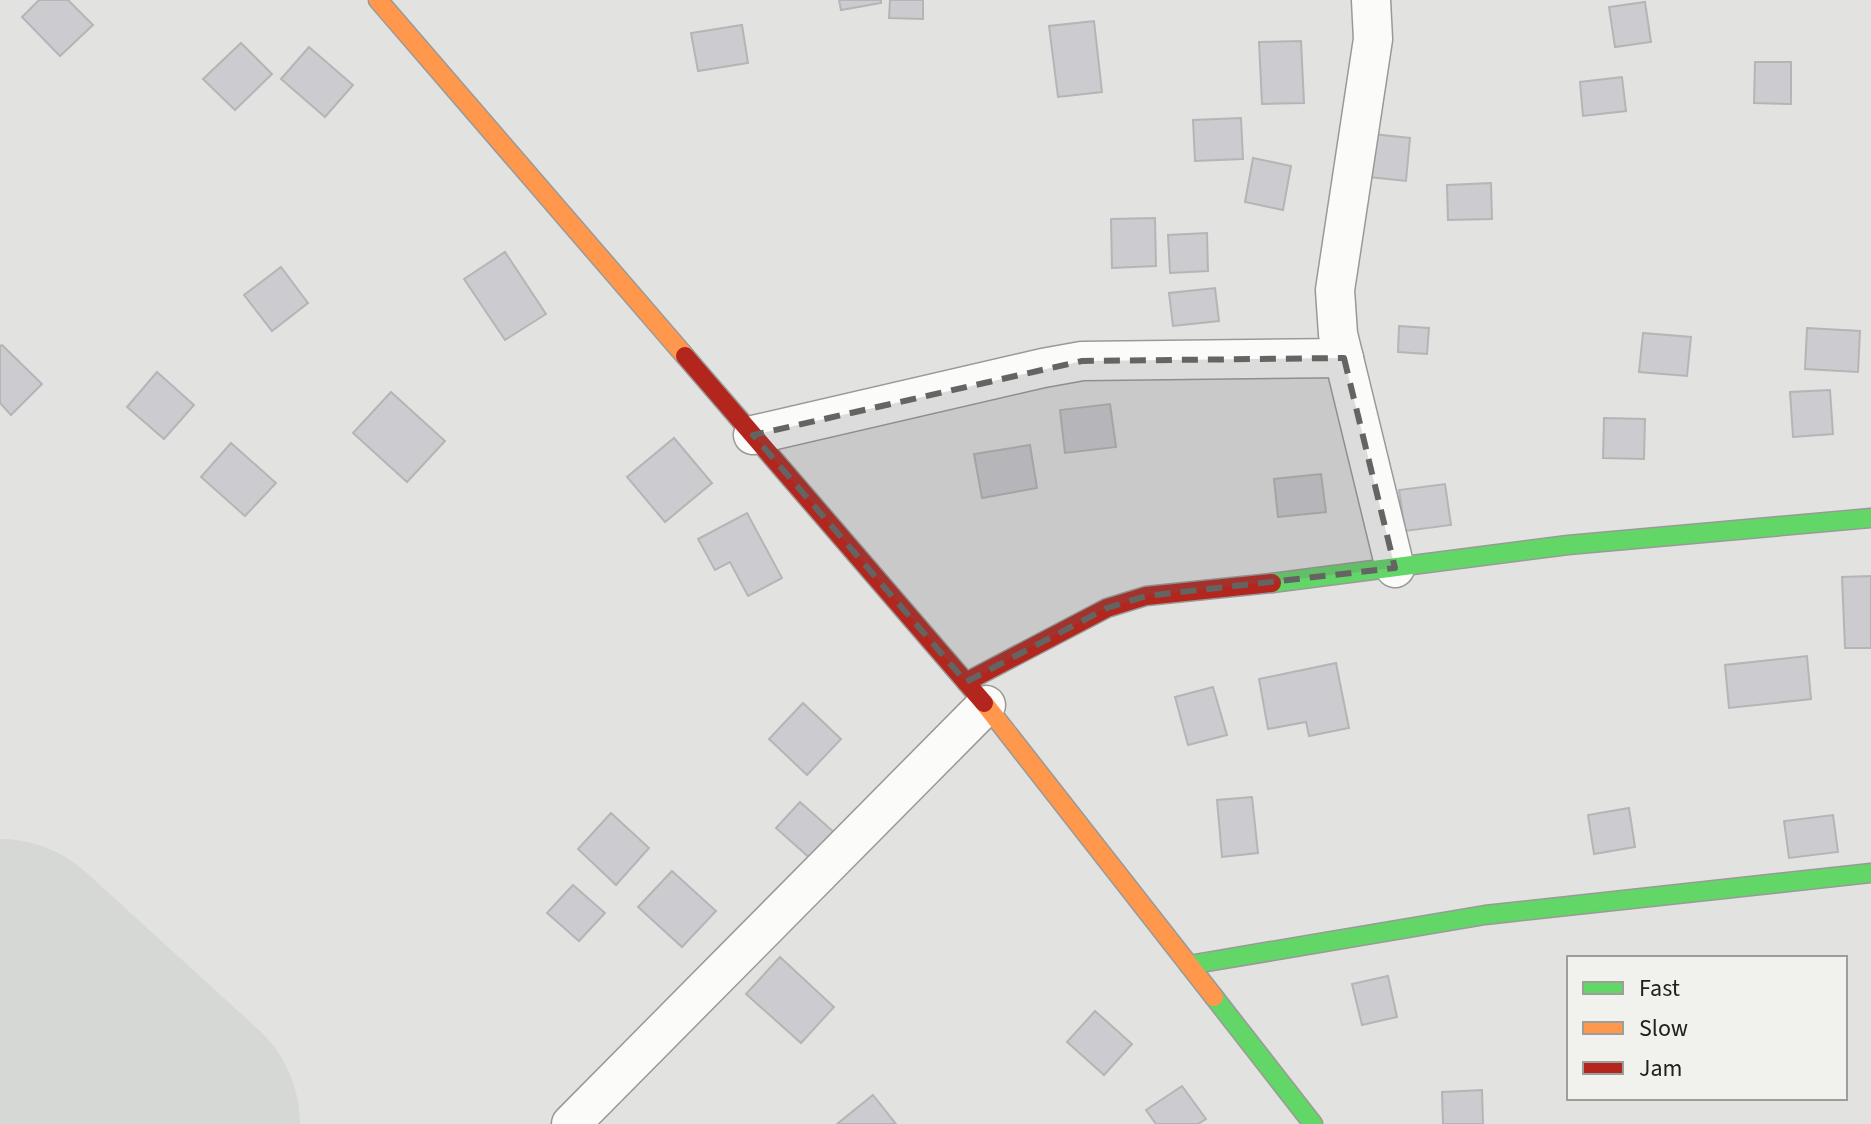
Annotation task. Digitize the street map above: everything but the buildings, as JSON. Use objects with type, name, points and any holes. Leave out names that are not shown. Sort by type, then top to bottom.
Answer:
[{"type":"street","points":[[378,0],[976,694],[1313,1124]]},
{"type":"street","points":[[1371,0],[1373,39],[1335,290],[1338,334],[1395,568]]},
{"type":"street","points":[[753,435],[1082,361],[1344,358]]},
{"type":"street","points":[[571,1124],[976,694],[1107,608],[1146,596],[1282,582],[1568,545],[1871,518]]},
{"type":"street","points":[[1189,965],[1485,915],[1871,873]]},
{"type":"highlighted area","points":[[1344,358],[1395,568],[1146,596],[1107,608],[966,682],[753,435],[1082,361]]},
{"type":"runway","points":[[0,967],[172,1124]]},
{"type":"traffic: fast","points":[[1272,583],[1568,545],[1871,518]]},
{"type":"traffic: fast","points":[[1189,965],[1485,915],[1871,873]]},
{"type":"traffic: fast","points":[[1214,997],[1313,1124]]},
{"type":"traffic: slow","points":[[378,0],[685,356]]},
{"type":"traffic: slow","points":[[984,703],[1214,997]]},
{"type":"traffic: jam","points":[[685,356],[984,703]]},
{"type":"traffic: jam","points":[[966,682],[1107,608],[1146,596],[1272,583]]}]
